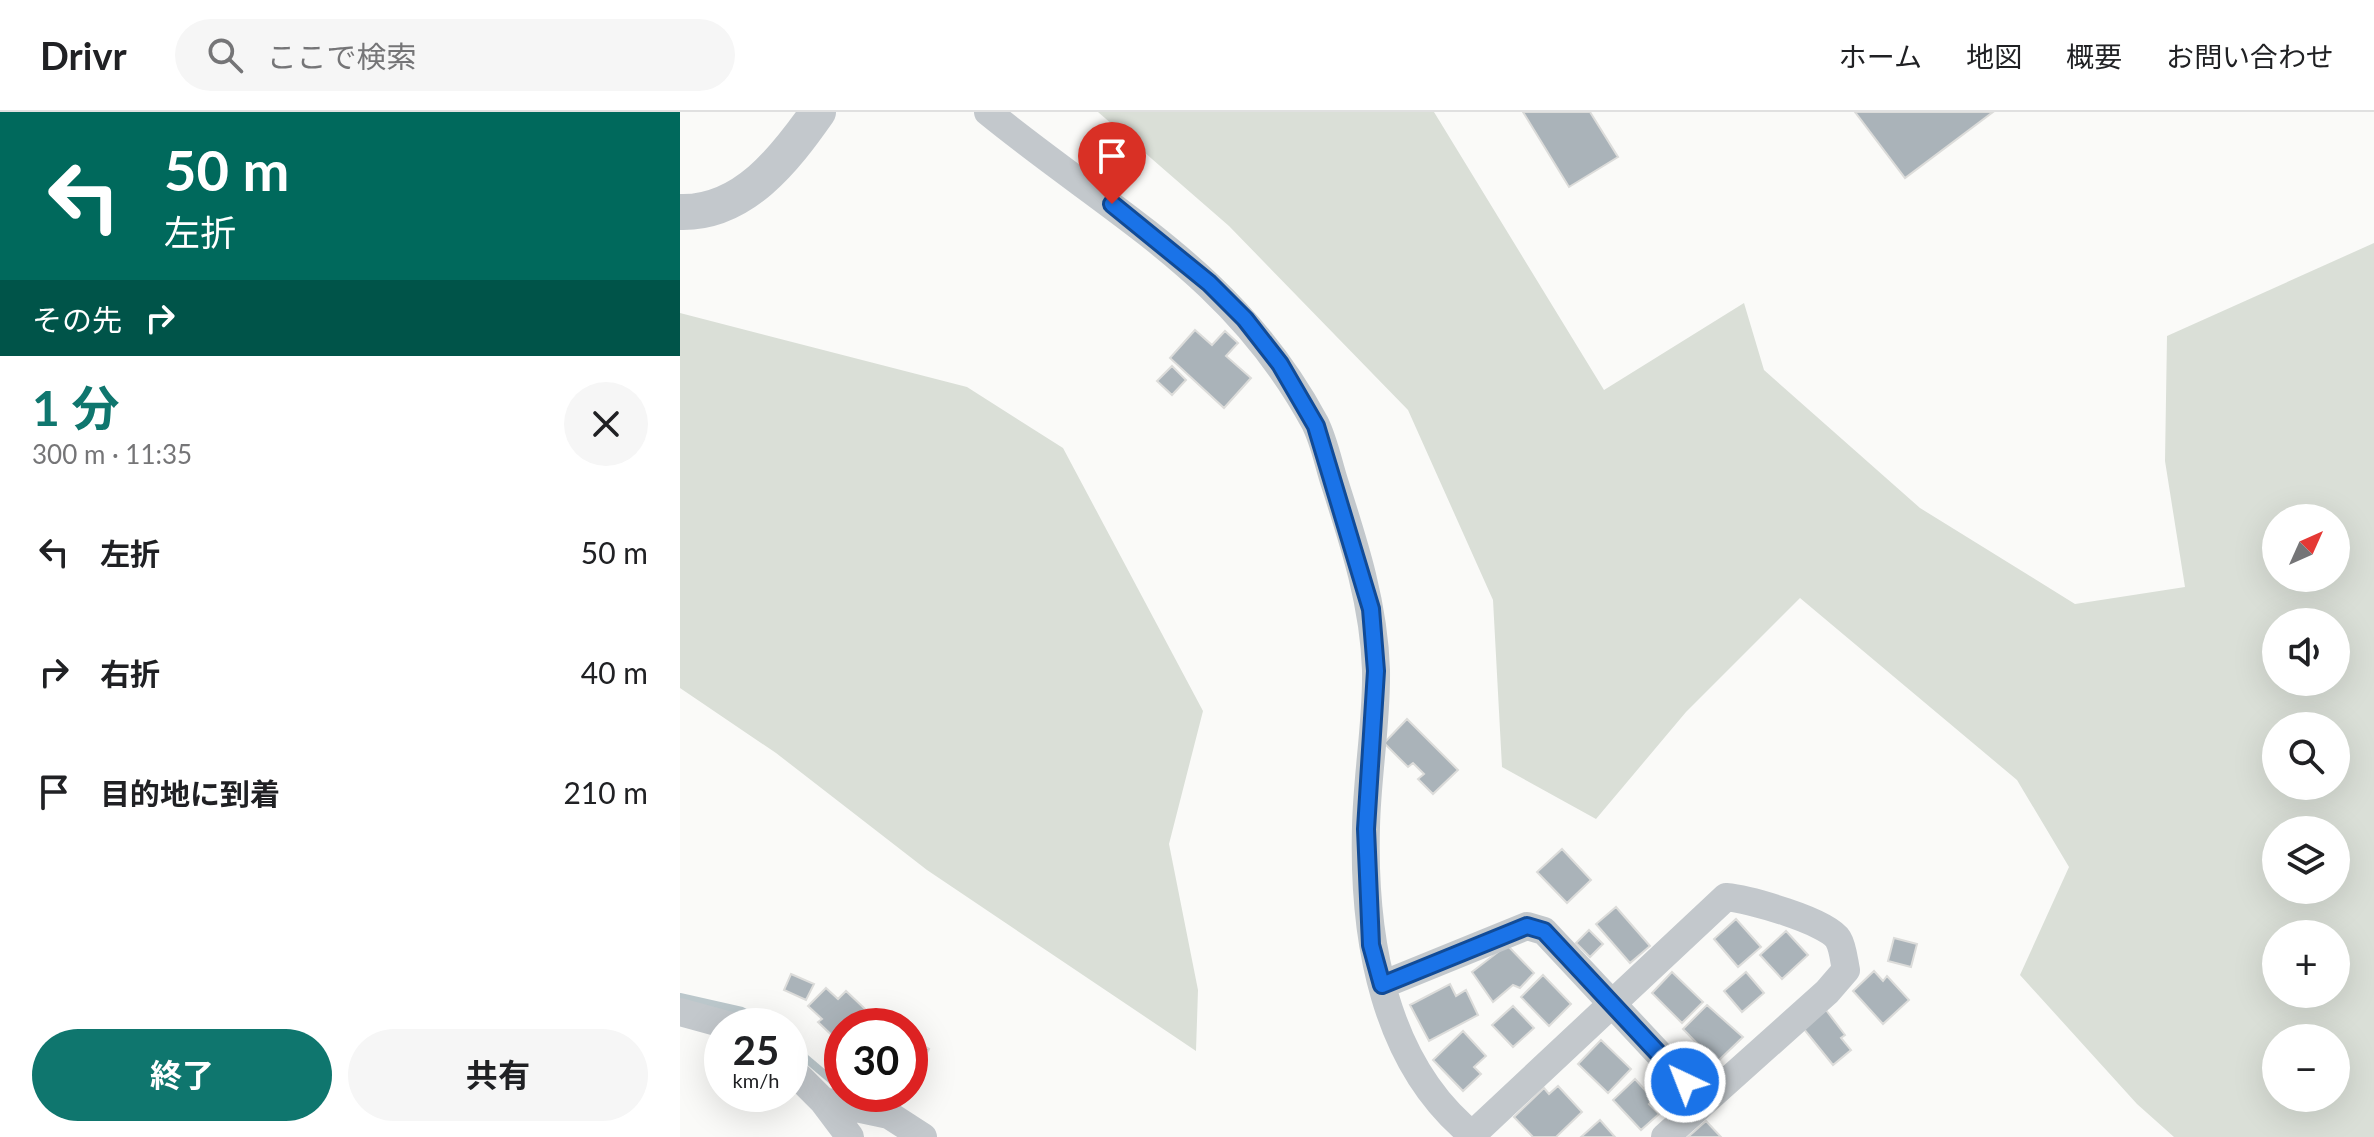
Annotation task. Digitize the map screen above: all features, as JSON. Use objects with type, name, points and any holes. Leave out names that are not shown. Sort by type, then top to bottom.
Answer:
[{"type":"street","points":[[680,212],[710,210],[750,190],[818,112]]},
{"type":"street","points":[[988,112],[1112,204],[1209,283],[1245,319],[1280,364],[1316,426],[1371,609],[1376,671],[1366,829],[1371,945],[1396,1033],[1425,1081],[1473,1136],[1726,897],[1744,899],[1825,928],[1838,939],[1846,970],[1827,992],[1665,1137]]},
{"type":"street","points":[[1382,985],[1527,926],[1544,931],[1704,1102]]},
{"type":"street","points":[[680,1012],[704,1019]]},
{"type":"street","points":[[808,1086],[850,1137]]},
{"type":"street","points":[[823,1101],[889,1115],[923,1137]]},
{"type":"shaded area","points":[[1098,112],[1434,112],[1604,390],[1744,303],[1764,370],[1920,508],[2075,604],[2185,587],[2165,461],[2167,336],[2374,243],[2374,1137],[2174,1137],[2137,1104],[2020,975],[2069,867],[2017,780],[1800,598],[1686,712],[1596,819],[1502,767],[1493,600],[1408,410],[1229,226]]},
{"type":"shaded area","points":[[680,313],[967,387],[1063,448],[1203,711],[1169,844],[1198,990],[1196,1051],[927,870],[776,753],[680,688]]},
{"type":"building","points":[[1523,112],[1590,112],[1618,157],[1569,187]]},
{"type":"building","points":[[1855,112],[1993,112],[1905,178]]},
{"type":"building","points":[[1195,330],[1212,345],[1225,331],[1238,343],[1226,356],[1251,378],[1224,408],[1170,358]]},
{"type":"building","points":[[1172,366],[1186,380],[1172,395],[1157,381]]},
{"type":"building","points":[[1407,719],[1458,770],[1433,794],[1418,779],[1424,774],[1413,763],[1408,767],[1384,743]]},
{"type":"building","points":[[1562,849],[1591,880],[1567,903],[1537,872]]},
{"type":"building","points":[[1616,907],[1650,946],[1630,963],[1596,924]]},
{"type":"building","points":[[1736,919],[1761,947],[1738,967],[1714,939]]},
{"type":"building","points":[[1589,930],[1603,944],[1590,957],[1576,943]]},
{"type":"building","points":[[1786,931],[1808,955],[1782,979],[1760,955]]},
{"type":"building","points":[[1894,938],[1917,944],[1911,967],[1888,961]]},
{"type":"building","points":[[1507,945],[1534,973],[1520,988],[1513,985],[1493,1002],[1472,972]]},
{"type":"building","points":[[1874,971],[1883,981],[1887,976],[1909,1000],[1883,1024],[1853,991]]},
{"type":"building","points":[[1672,972],[1703,1002],[1682,1023],[1652,993]]},
{"type":"building","points":[[1746,972],[1764,993],[1742,1012],[1724,991]]},
{"type":"building","points":[[791,974],[814,984],[806,1000],[784,990]]},
{"type":"building","points":[[1543,975],[1571,1004],[1549,1026],[1521,997]]},
{"type":"building","points":[[1450,984],[1456,996],[1466,990],[1478,1015],[1429,1041],[1410,1005]]},
{"type":"building","points":[[826,988],[838,999],[846,991],[864,1008],[824,1008],[824,1028],[818,1022],[822,1019],[808,1006]]},
{"type":"building","points":[[1707,1005],[1743,1037],[1716,1063],[1683,1029]]},
{"type":"building","points":[[1513,1006],[1534,1028],[1513,1047],[1492,1025]]},
{"type":"building","points":[[1826,1010],[1845,1035],[1841,1038],[1851,1050],[1833,1065],[1803,1028]]},
{"type":"building","points":[[1463,1031],[1486,1056],[1474,1067],[1481,1074],[1463,1091],[1433,1060]]},
{"type":"building","points":[[1601,1040],[1631,1069],[1608,1093],[1578,1064]]},
{"type":"building","points":[[1635,1079],[1654,1100],[1649,1104],[1659,1114],[1641,1130],[1613,1100]]},
{"type":"building","points":[[1558,1086],[1582,1112],[1556,1137],[1533,1137],[1514,1117],[1544,1088],[1549,1094]]},
{"type":"building","points":[[1600,1120],[1615,1137],[1581,1137]]},
{"type":"building","points":[[1706,1121],[1721,1137],[1688,1137]]},
{"type":"waterway","points":[[680,997],[729,1008]]},
{"type":"waterway","points":[[808,1060],[824,1074]]},
{"type":"route","points":[[1112,204],[1209,283],[1245,319],[1280,364],[1316,426],[1351,534],[1371,609],[1376,671],[1366,829],[1371,945],[1382,985],[1527,926],[1544,931],[1685,1082]]}]
